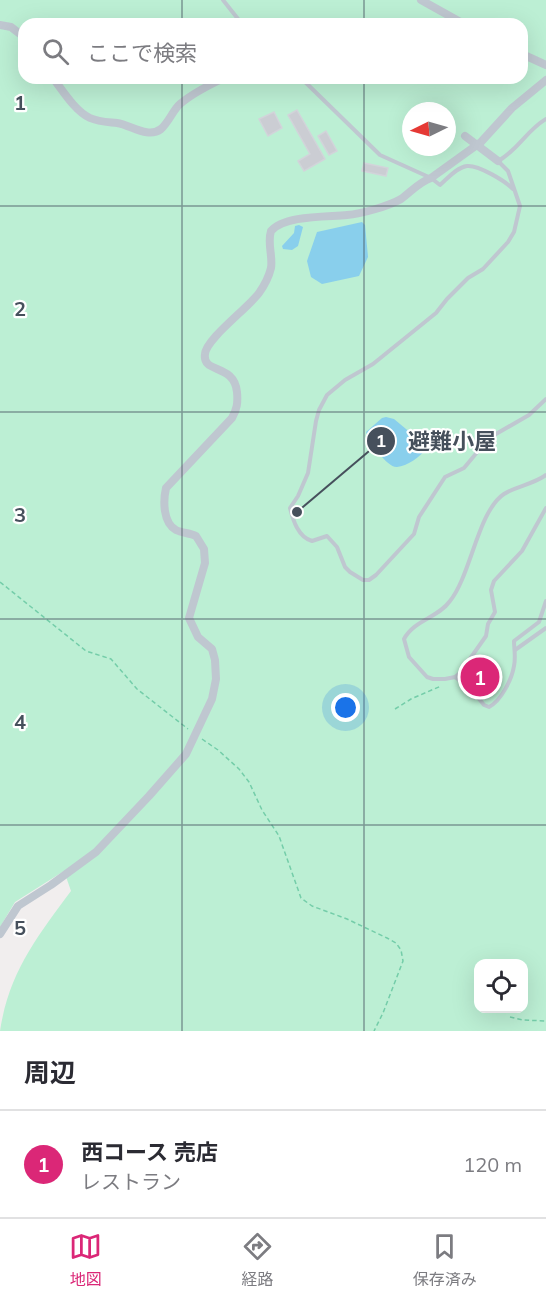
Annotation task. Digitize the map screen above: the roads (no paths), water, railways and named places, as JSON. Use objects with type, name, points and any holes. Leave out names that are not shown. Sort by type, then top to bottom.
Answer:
[{"type":"street","points":[[421,0],[453,18]]},
{"type":"street","points":[[0,25],[11,27],[18,32]]},
{"type":"street","points":[[528,57],[546,65]]},
{"type":"street","points":[[0,934],[18,906],[96,852],[149,796],[186,754],[212,699],[216,679],[214,654],[212,649],[198,637],[189,618],[205,563],[204,549],[196,536],[173,528],[165,515],[164,500],[166,488],[232,418],[236,410],[238,404],[236,382],[230,375],[208,364],[205,353],[208,344],[260,292],[271,268],[270,235],[274,227],[284,222],[302,219],[348,215],[398,200],[423,180],[431,178],[481,142],[512,108],[546,80]]},
{"type":"street","points":[[58,84],[80,111],[90,118],[106,123],[118,123],[144,132],[155,132],[162,129],[180,104],[212,84]]},
{"type":"street","points":[[465,136],[498,161]]},
{"type":"lane","points":[[223,0],[237,18]]},
{"type":"lane","points":[[307,84],[380,155],[431,178],[440,185],[466,166],[474,167],[502,180],[516,191]]},
{"type":"lane","points":[[290,508],[308,473],[316,421],[327,395],[345,380],[373,364],[436,312],[468,278],[483,269],[508,242],[514,232],[520,206],[508,171],[498,161],[507,157],[536,125],[546,119]]},
{"type":"lane","points":[[286,503],[303,537],[312,541],[327,536],[337,547],[345,567],[363,580],[369,580],[385,567],[414,534],[420,517],[445,477],[464,468],[489,438],[529,415],[546,399]]},
{"type":"lane","points":[[546,475],[536,482],[505,494],[498,500],[483,524],[468,566],[450,601],[409,630],[404,639],[409,657],[427,676],[433,679],[455,677],[460,673],[486,636],[488,624],[495,612],[491,590],[494,581],[522,551],[546,508]]},
{"type":"lane","points":[[455,677],[471,689],[484,705],[489,707],[498,700],[512,674],[514,641],[539,622],[546,601]]},
{"type":"lane","points":[[515,650],[546,628]]},
{"type":"water","points":[[362,222],[365,225],[368,257],[359,276],[322,284],[311,277],[307,261],[317,232]]},
{"type":"water","points":[[295,226],[303,227],[298,246],[292,250],[283,249],[282,246],[294,233]]},
{"type":"water","points":[[386,417],[394,419],[424,444],[426,449],[405,465],[397,467],[388,463],[374,447],[366,432]]},
{"type":"place","name":"避難小屋","points":[[297,512]]},
{"type":"place","name":"西コース 売店","points":[[480,677]]}]
